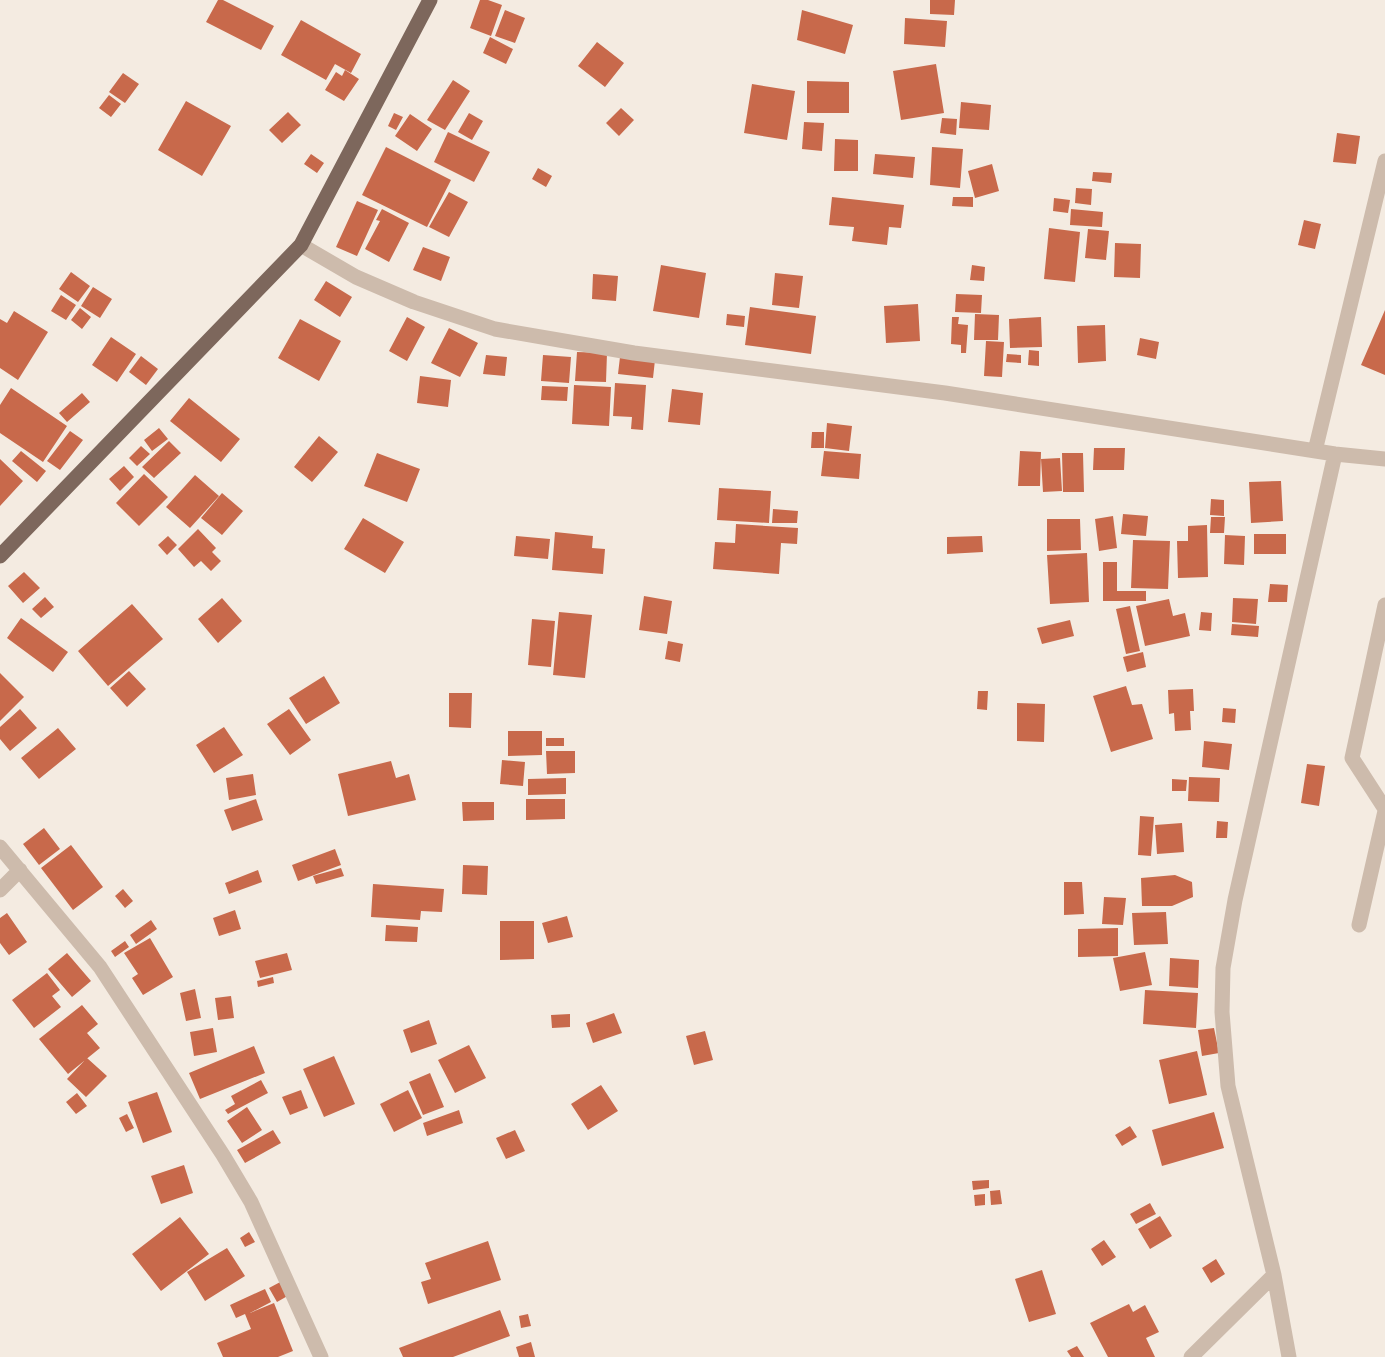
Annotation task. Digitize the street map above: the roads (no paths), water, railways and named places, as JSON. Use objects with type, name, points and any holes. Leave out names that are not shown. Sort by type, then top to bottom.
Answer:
[{"type":"main road","points":[[0,556],[301,245],[430,0]]},
{"type":"street","points":[[1315,451],[1385,162]]},
{"type":"street","points":[[301,245],[356,277],[414,302],[495,329],[634,353],[945,393],[1315,451],[1385,459]]},
{"type":"street","points":[[1289,1357],[1274,1275],[1228,1086],[1222,1012],[1223,968],[1235,900],[1335,454]]},
{"type":"street","points":[[1359,925],[1385,810],[1352,758],[1385,604]]},
{"type":"street","points":[[0,847],[100,967],[224,1155],[251,1202],[321,1357]]},
{"type":"street","points":[[0,890],[20,870]]},
{"type":"street","points":[[1191,1357],[1274,1275]]}]
